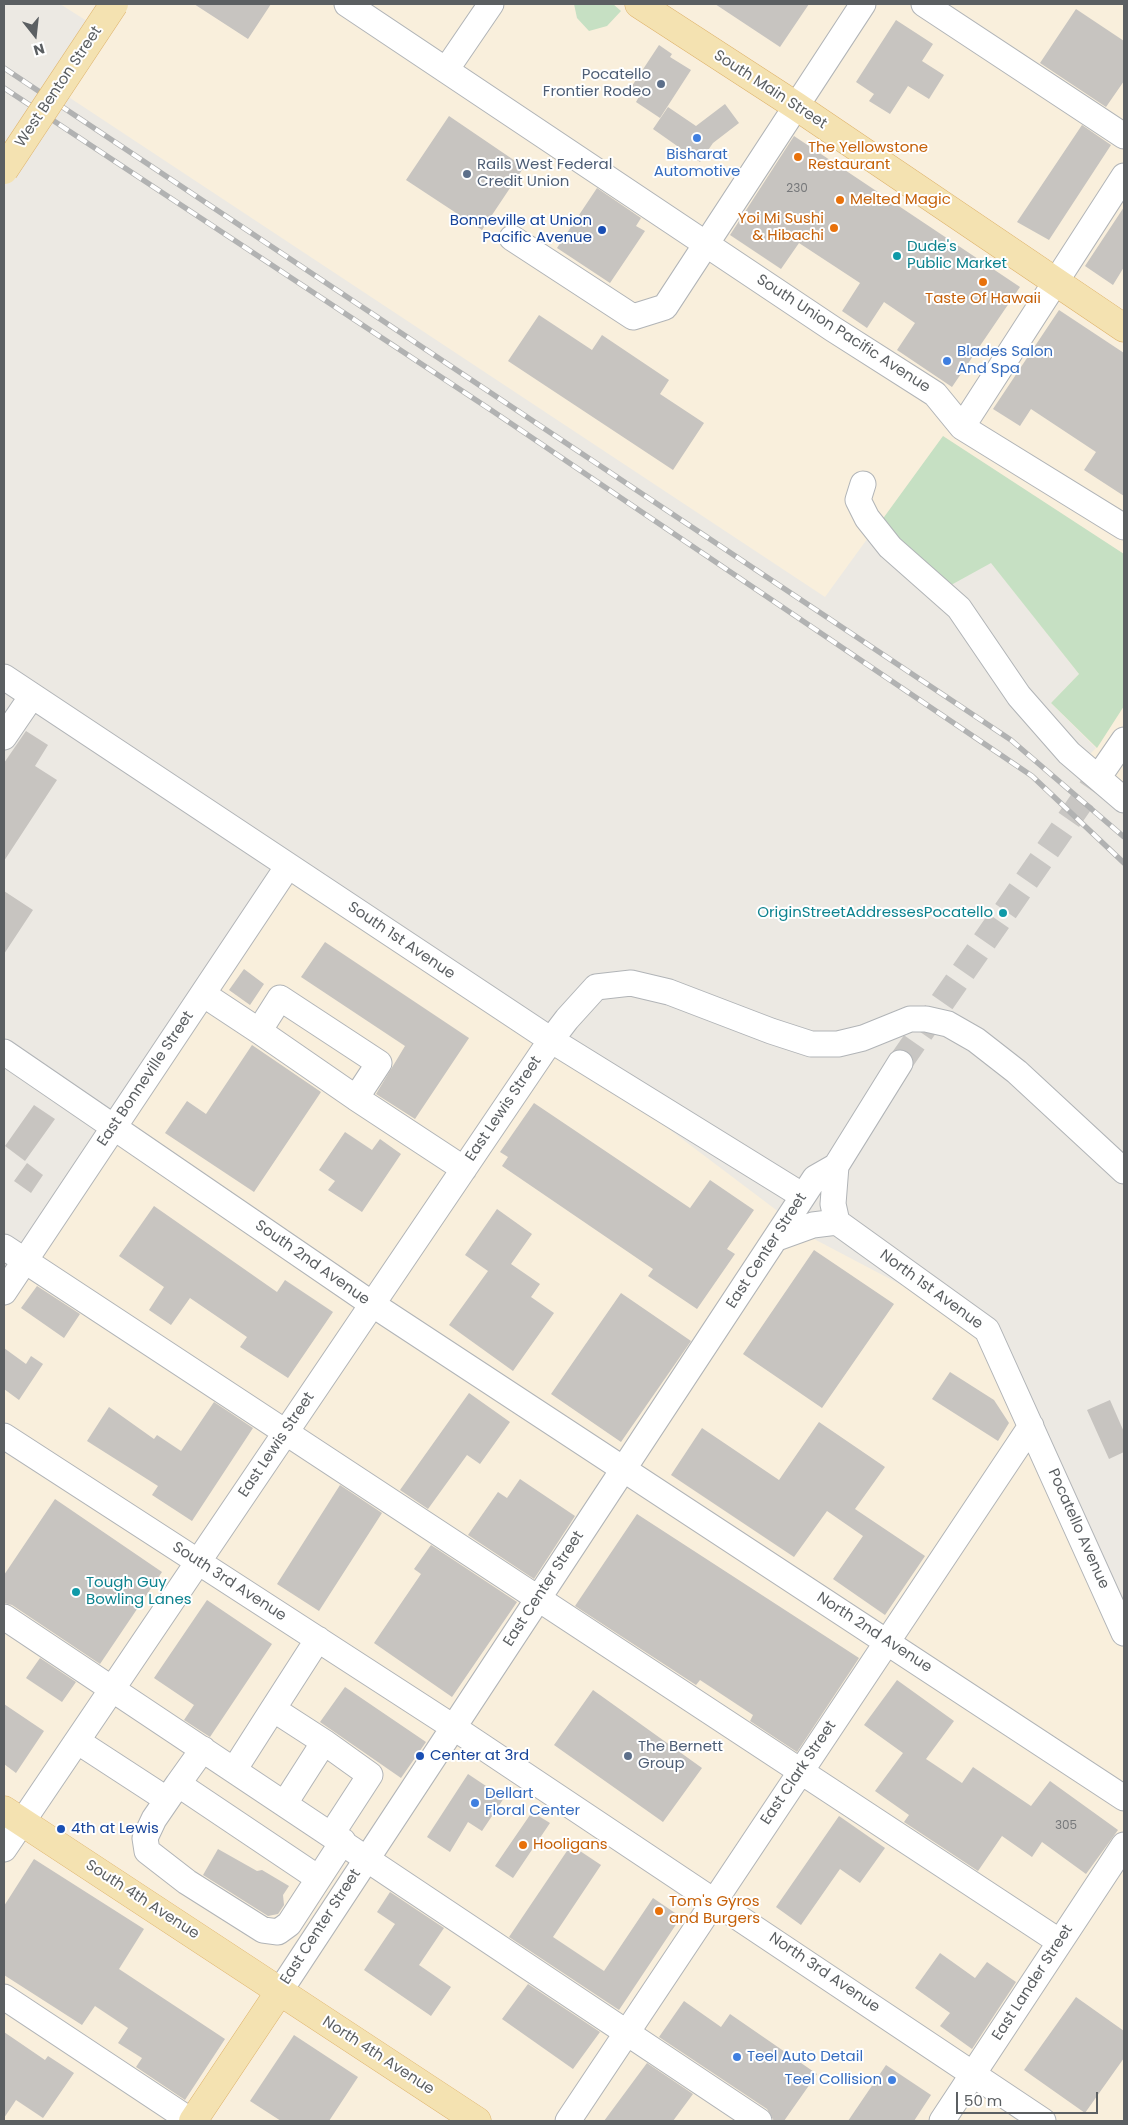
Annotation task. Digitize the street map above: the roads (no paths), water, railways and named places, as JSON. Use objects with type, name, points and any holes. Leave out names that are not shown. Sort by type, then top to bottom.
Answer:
[{"type":"main road","name":"West Benton Street","points":[[4,170],[114,4]]},
{"type":"main road","name":"South Main Street","points":[[639,4],[796,106],[1124,328]]},
{"type":"main road","name":"South 4th Avenue","points":[[13,1816],[280,1991]]},
{"type":"main road","name":"East Center Street","points":[[192,2121],[280,1991]]},
{"type":"main road","name":"North 4th Avenue","points":[[280,1991],[477,2121]]},
{"type":"street","name":"South Union Pacific Avenue","points":[[347,4],[832,329],[935,394],[962,427],[1124,527]]},
{"type":"street","points":[[446,70],[491,4]]},
{"type":"street","points":[[512,238],[633,317],[665,307],[863,4]]},
{"type":"street","points":[[924,4],[1124,136]]},
{"type":"street","points":[[962,427],[1124,176]]},
{"type":"street","points":[[863,484],[858,500],[867,518],[878,532],[890,546],[959,608],[1019,696],[1069,753],[1124,800]]},
{"type":"street","name":"South 1st Avenue","points":[[4,677],[551,1040],[803,1196]]},
{"type":"street","points":[[4,737],[32,696]]},
{"type":"street","points":[[1102,772],[1124,740]]},
{"type":"street","name":"East Bonneville Street","points":[[4,1292],[288,866]]},
{"type":"street","name":"East Lewis Street","points":[[4,1849],[13,1816],[77,1741],[551,1040],[596,987],[631,983],[669,992],[771,1031],[811,1044],[838,1044],[863,1038],[910,1019],[926,1019],[948,1024],[976,1040],[1017,1072],[1124,1171]]},
{"type":"street","points":[[203,994],[464,1169]]},
{"type":"street","points":[[259,1031],[280,998],[379,1063],[356,1098]]},
{"type":"street","name":"South 2nd Avenue","points":[[4,1052],[372,1304],[624,1468]]},
{"type":"street","name":"East Center Street","points":[[280,1991],[815,1178],[836,1166],[900,1063]]},
{"type":"street","points":[[777,1238],[813,1225],[837,1222],[833,1204],[836,1166]]},
{"type":"street","name":"North 1st Avenue","points":[[837,1222],[987,1330],[1031,1426]]},
{"type":"street","points":[[4,1247],[1060,1942]]},
{"type":"street","name":"Pocatello Avenue","points":[[1031,1426],[1124,1633]]},
{"type":"street","name":"East Clark Street","points":[[568,2121],[1031,1426]]},
{"type":"street","name":"South 3rd Avenue","points":[[4,1436],[453,1727]]},
{"type":"street","name":"North 2nd Avenue","points":[[624,1468],[1124,1798]]},
{"type":"street","points":[[6,1622],[285,1803],[759,2121]]},
{"type":"street","points":[[234,1770],[318,1639]]},
{"type":"street","points":[[203,1749],[172,1791],[146,1838],[148,1851],[187,1882],[263,1930],[278,1932],[289,1924],[318,1878],[370,1775],[273,1709]]},
{"type":"street","name":"North 3rd Avenue","points":[[453,1727],[974,2073],[1043,2121]]},
{"type":"street","points":[[77,1741],[172,1791],[318,1878]]},
{"type":"street","points":[[285,1803],[324,1742]]},
{"type":"street","name":"East Lander Street","points":[[942,2121],[1124,1845]]},
{"type":"street","points":[[4,1997],[192,2121]]},
{"type":"tunnel","points":[[900,1063],[1102,772]]},
{"type":"railway","points":[[4,68],[1011,740],[1124,837]]},
{"type":"railway","points":[[4,88],[491,410],[1032,776],[1124,863]]},
{"type":"place","name":"Pocatello Frontier Rodeo","points":[[661,84]]},
{"type":"place","name":"Bisharat Automotive","points":[[697,138]]},
{"type":"place","name":"The Yellowstone Restaurant","points":[[798,157]]},
{"type":"place","name":"Rails West Federal Credit Union","points":[[467,174]]},
{"type":"place","name":"Melted Magic","points":[[840,200]]},
{"type":"place","name":"Yoi Mi Sushi & Hibachi","points":[[834,228]]},
{"type":"place","name":"Bonneville at Union Pacific Avenue","points":[[602,230]]},
{"type":"place","name":"Dude's Public Market","points":[[897,256]]},
{"type":"place","name":"Taste Of Hawaii","points":[[983,282]]},
{"type":"place","name":"Blades Salon And Spa","points":[[947,361]]},
{"type":"place","name":"OriginStreetAddressesPocatello","points":[[1003,913]]},
{"type":"place","name":"Tough Guy Bowling Lanes","points":[[76,1592]]},
{"type":"place","name":"Center at 3rd","points":[[420,1756]]},
{"type":"place","name":"The Bernett Group","points":[[628,1756]]},
{"type":"place","name":"Dellart Floral Center","points":[[475,1803]]},
{"type":"place","name":"4th at Lewis","points":[[61,1829]]},
{"type":"place","name":"Hooligans","points":[[523,1845]]},
{"type":"place","name":"Tom's Gyros and Burgers","points":[[659,1911]]},
{"type":"place","name":"Teel Auto Detail","points":[[737,2057]]},
{"type":"place","name":"Teel Collision","points":[[892,2080]]}]
